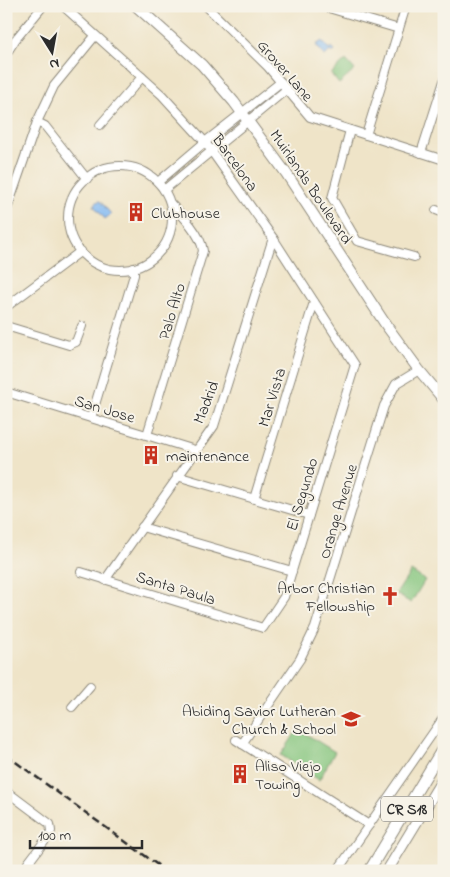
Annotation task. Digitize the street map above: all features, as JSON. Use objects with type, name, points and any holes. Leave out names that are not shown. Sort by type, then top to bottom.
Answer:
[{"type":"main road","name":"Muirlands Boulevard","points":[[136,6],[202,65],[245,116],[286,173],[386,325],[418,370],[444,400]]},
{"type":"main road","name":"CR S18","points":[[369,871],[444,746]]},
{"type":"main road","name":"CR S18","points":[[386,871],[444,777]]},
{"type":"street","points":[[6,54],[43,6]]},
{"type":"street","name":"Barcelona","points":[[62,6],[162,95],[212,150],[273,238],[353,362]]},
{"type":"street","name":"Grover Lane","points":[[206,6],[281,82],[310,117],[444,160]]},
{"type":"street","points":[[322,6],[399,29]]},
{"type":"street","points":[[366,135],[406,6]]},
{"type":"street","points":[[6,212],[37,122],[54,86],[95,36]]},
{"type":"street","points":[[100,124],[142,77]]},
{"type":"street","points":[[421,153],[444,81]]},
{"type":"street","points":[[164,190],[212,150],[281,82]]},
{"type":"street","points":[[158,182],[205,142],[287,89]]},
{"type":"street","points":[[37,122],[45,126],[87,179]]},
{"type":"street","points":[[350,130],[333,191],[334,203],[357,241],[414,257]]},
{"type":"street","points":[[123,167],[142,171],[158,182],[164,190],[172,212],[171,228],[166,244],[161,250],[149,262],[134,268],[117,270],[101,266],[86,257],[71,234],[69,214],[75,195],[87,179],[104,170],[123,167]]},
{"type":"street","name":"Palo Alto","points":[[147,435],[203,251],[199,240],[186,221],[170,204]]},
{"type":"street","name":"Madrid","points":[[105,580],[195,450],[214,426],[273,238]]},
{"type":"street","points":[[6,307],[81,251]]},
{"type":"street","points":[[91,418],[134,275],[134,268]]},
{"type":"street","name":"Mar Vista","points":[[254,499],[314,302]]},
{"type":"street","points":[[6,326],[69,345],[76,342],[82,326]]},
{"type":"street","name":"El Segundo","points":[[263,628],[284,597],[354,369],[353,362]]},
{"type":"street","name":"Orange Avenue","points":[[368,825],[239,742],[300,659],[315,628],[384,406],[396,384],[418,370]]},
{"type":"street","name":"San Jose","points":[[6,392],[195,450]]},
{"type":"street","points":[[177,476],[309,516]]},
{"type":"street","points":[[142,527],[292,572]]},
{"type":"street","name":"Santa Paula","points":[[81,572],[263,628]]},
{"type":"street","points":[[72,708],[90,686]]},
{"type":"street","points":[[337,871],[444,717]]},
{"type":"street","points":[[6,791],[47,821],[51,828],[50,834],[28,863],[37,871]]},
{"type":"green space","points":[[346,60],[355,70],[339,84],[331,74]]},
{"type":"green space","points":[[411,571],[425,580],[411,603],[396,594]]},
{"type":"green space","points":[[298,729],[335,752],[319,780],[281,755]]},
{"type":"water","points":[[322,41],[329,49],[332,47],[335,51],[332,53],[330,51],[325,56],[316,45]]},
{"type":"water","points":[[100,201],[111,214],[105,219],[94,206],[96,202]]},
{"type":"railway","points":[[6,755],[166,871]]},
{"type":"place","name":"Clubhouse","points":[[136,212]]},
{"type":"place","name":"maintenance","points":[[151,455]]},
{"type":"place","name":"Arbor Christian Fellowship","points":[[390,596]]},
{"type":"place","name":"Abiding Savior Lutheran Church & School","points":[[351,719]]},
{"type":"place","name":"Aliso Viejo Towing","points":[[240,774]]}]
